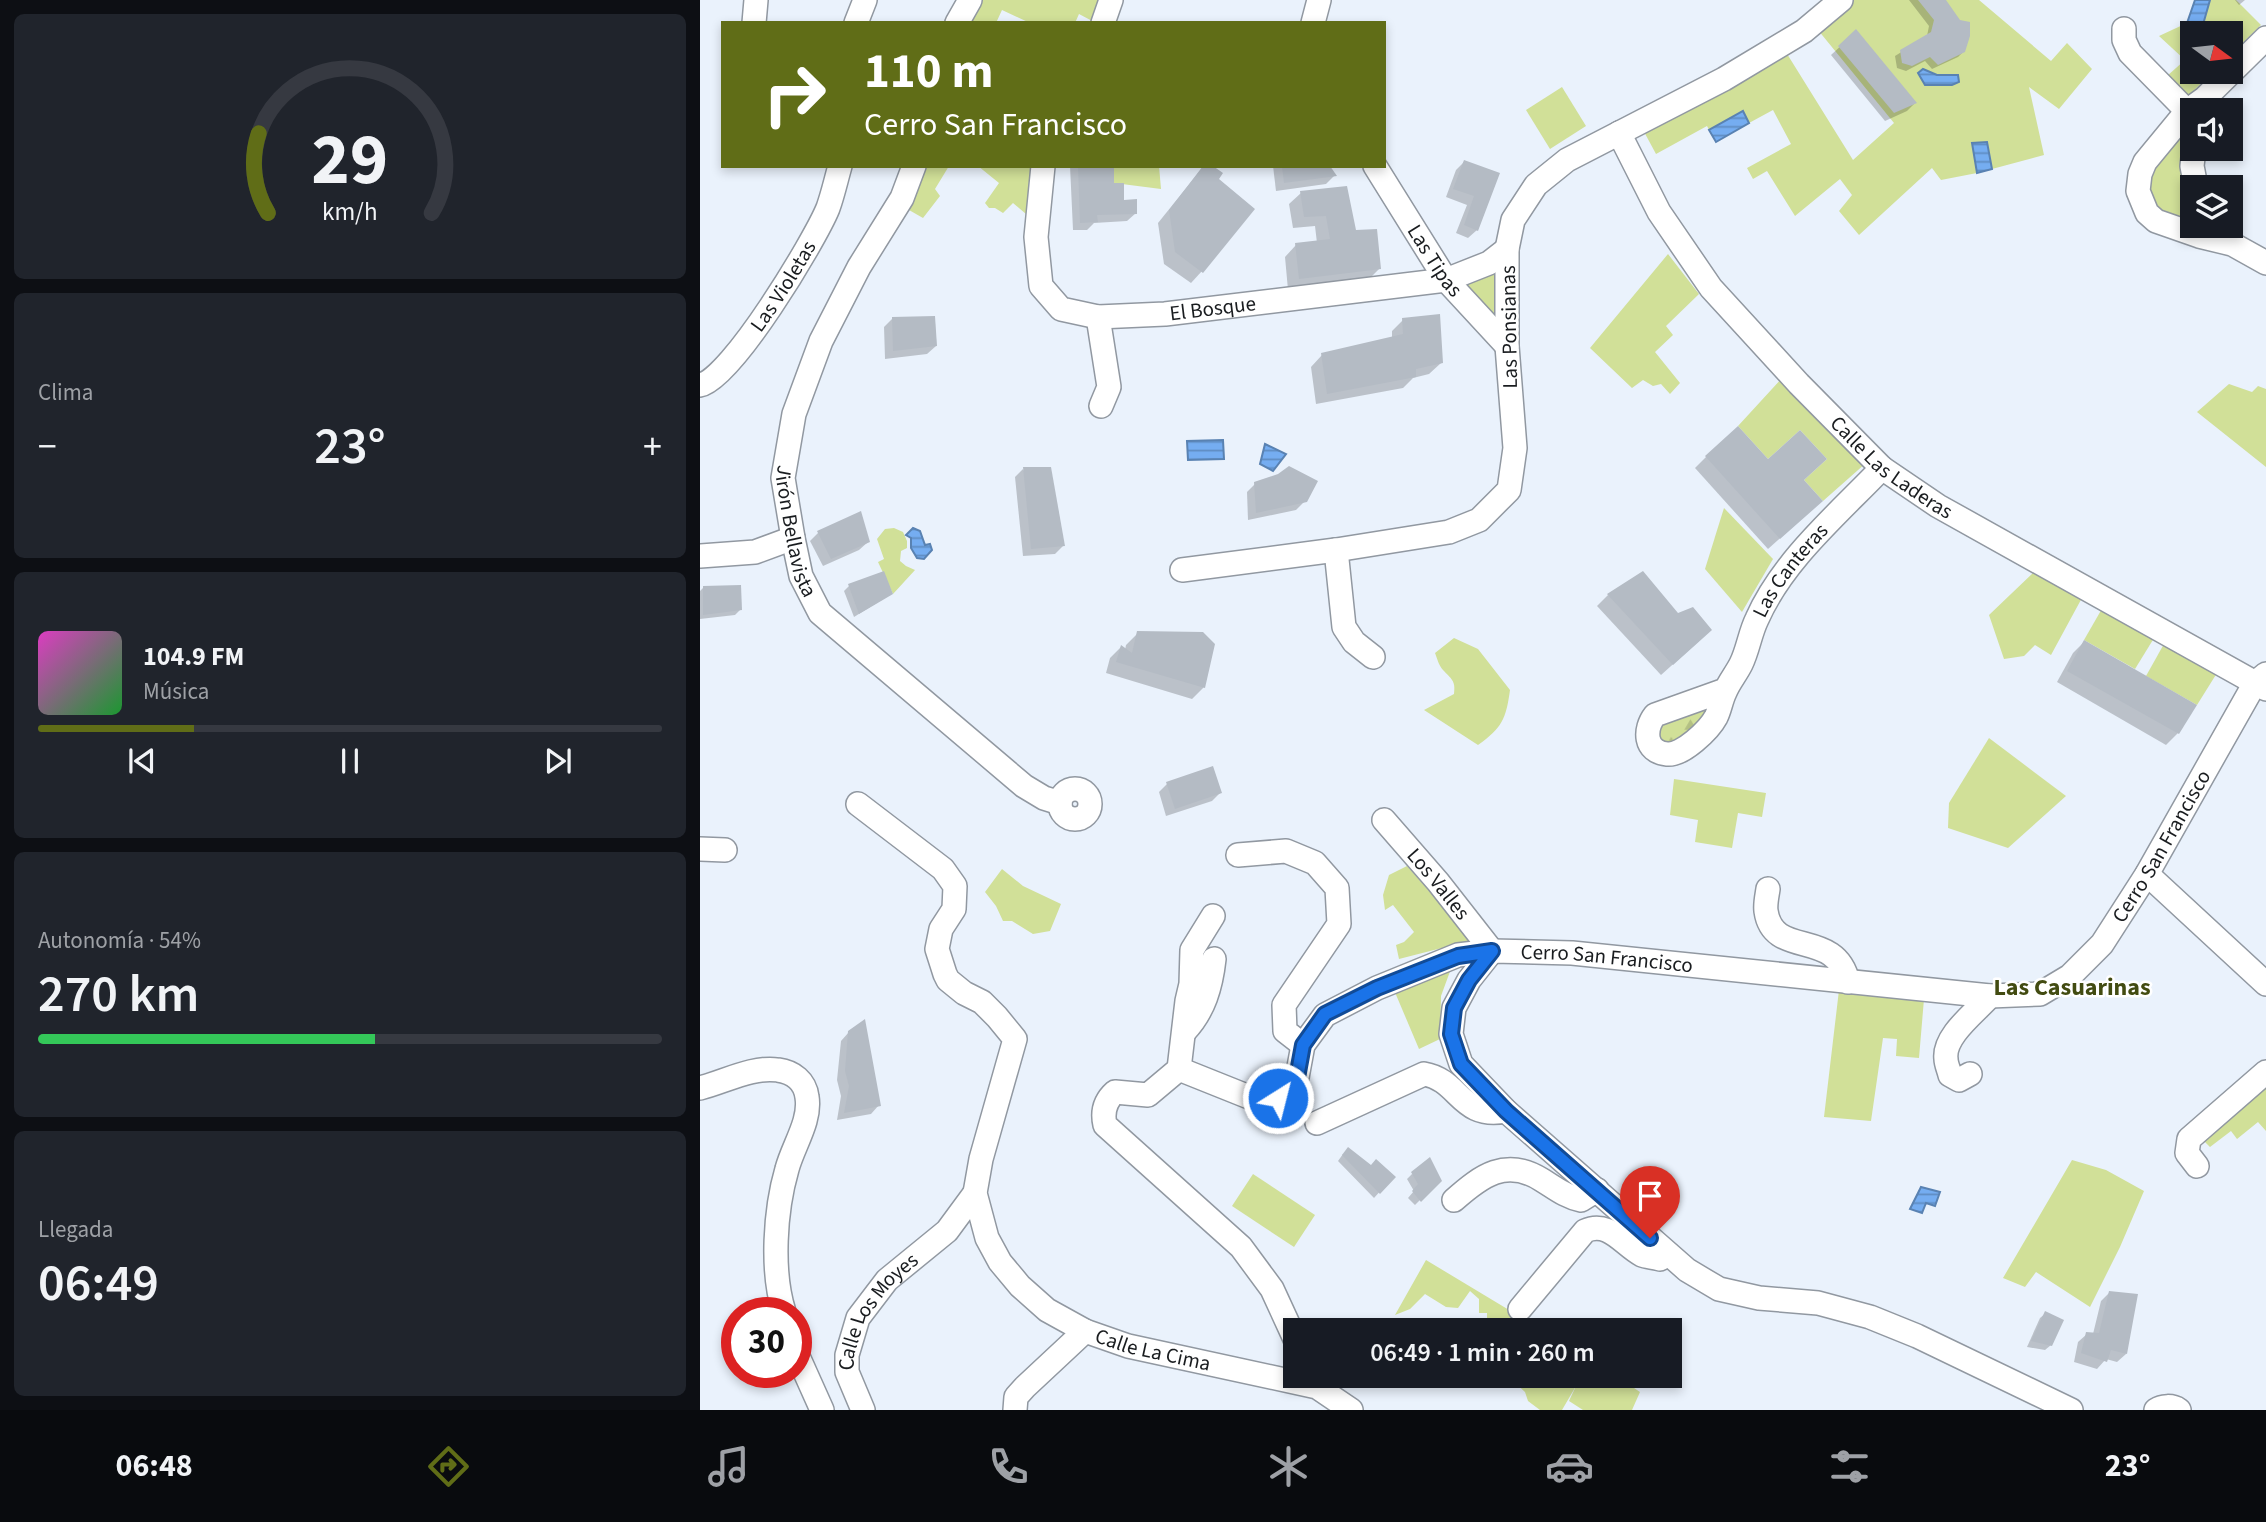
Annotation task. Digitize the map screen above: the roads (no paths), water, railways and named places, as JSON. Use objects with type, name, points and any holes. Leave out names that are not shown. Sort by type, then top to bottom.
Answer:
[{"type":"street","points":[[754,21],[756,0]]},
{"type":"street","points":[[857,21],[865,0]]},
{"type":"street","points":[[958,21],[970,0]]},
{"type":"street","points":[[1104,21],[1111,0]]},
{"type":"street","points":[[1314,21],[1319,0]]},
{"type":"street","name":"Las Ponsianas","points":[[1182,570],[1449,532],[1479,520],[1508,490],[1516,448],[1507,346],[1507,249],[1513,220],[1536,185],[1567,160],[1724,79],[1804,32],[1841,0]]},
{"type":"street","points":[[2124,29],[2124,40],[2130,53],[2188,98]]},
{"type":"street","points":[[2206,98],[2266,38]]},
{"type":"street","points":[[2180,125],[2145,162],[2138,191],[2147,213],[2156,221],[2180,226]]},
{"type":"street","name":"Calle Las Laderas","points":[[1619,133],[1660,212],[1711,288],[1882,468],[1938,506],[2262,682]]},
{"type":"street","name":"Las Violetas","points":[[700,385],[708,384],[735,358],[787,280],[827,209],[839,168]]},
{"type":"street","name":"Jirón Bellavista","points":[[913,168],[902,198],[859,267],[821,341],[794,414],[783,478],[801,576],[820,613],[1024,786],[1060,803]]},
{"type":"street","name":"El Bosque","points":[[1043,168],[1036,237],[1041,286],[1062,309],[1098,317],[1165,314],[1446,280],[1489,263],[1507,249]]},
{"type":"street","name":"Las Tipas","points":[[1376,168],[1446,280],[1507,346]]},
{"type":"street","points":[[2223,238],[2266,263]]},
{"type":"street","points":[[1098,317],[1109,387],[1101,406]]},
{"type":"street","name":"Las Canteras","points":[[1725,690],[1741,663],[1756,620],[1774,586],[1807,546],[1882,468]]},
{"type":"street","points":[[700,556],[755,552],[793,538]]},
{"type":"street","points":[[1336,550],[1344,627],[1354,642],[1373,657]]},
{"type":"street","name":"Cerro San Francisco","points":[[2071,1410],[1917,1336],[1870,1317],[1818,1303],[1759,1298],[1719,1289],[1687,1270],[1506,1111],[1461,1064],[1451,1034],[1454,1008],[1469,980],[1492,951],[1572,953],[1990,996],[2040,994],[2070,976],[2102,944],[2262,682]]},
{"type":"street","name":"Calle Los Moyes","points":[[858,804],[943,869],[955,886],[954,909],[941,929],[937,949],[945,974],[948,980],[964,993],[982,1002],[1015,1039],[981,1159],[975,1193],[986,1238]]},
{"type":"street","name":"Los Valles","points":[[1384,820],[1438,882],[1492,951]]},
{"type":"street","points":[[700,849],[724,850]]},
{"type":"street","points":[[1238,855],[1286,851],[1315,863],[1336,888],[1339,924],[1284,1005],[1285,1031],[1303,1045]]},
{"type":"street","points":[[2147,874],[2266,984]]},
{"type":"street","points":[[1768,889],[1766,912],[1773,929],[1788,940],[1832,953],[1845,967],[1848,982]]},
{"type":"street","points":[[1213,916],[1192,950],[1191,984],[1180,1069],[1148,1095],[1115,1092],[1109,1097],[1105,1108],[1105,1125],[1241,1247],[1272,1289],[1285,1318]]},
{"type":"street","points":[[1180,1069],[1249,1097],[1278,1098],[1296,1083],[1303,1045],[1325,1014],[1377,988],[1458,956],[1492,951]]},
{"type":"street","points":[[1183,1034],[1196,1020],[1202,1007],[1212,982],[1214,959]]},
{"type":"street","points":[[1970,1074],[1959,1080],[1950,1075],[1945,1056],[1950,1040],[1959,1027],[1990,996]]},
{"type":"street","points":[[700,1088],[771,1069],[794,1076],[805,1088],[807,1110],[787,1167],[776,1244],[779,1297]]},
{"type":"street","points":[[2197,1166],[2187,1153],[2189,1139],[2266,1072]]},
{"type":"street","points":[[1317,1123],[1424,1074],[1436,1076],[1476,1111],[1491,1114],[1506,1111]]},
{"type":"street","points":[[1454,1200],[1475,1181],[1494,1171],[1513,1168],[1533,1174],[1570,1198],[1581,1200],[1597,1190]]},
{"type":"street","name":"Calle Los Moyes","points":[[863,1410],[847,1372],[847,1355],[858,1318],[887,1280],[947,1231],[975,1193]]},
{"type":"street","points":[[1520,1308],[1585,1231],[1594,1227],[1607,1230],[1643,1255],[1660,1259],[1668,1254]]},
{"type":"street","points":[[947,1231],[986,1238]]},
{"type":"street","name":"Calle La Cima","points":[[986,1238],[1000,1262],[1020,1286],[1047,1310],[1085,1331],[1128,1346],[1283,1375]]},
{"type":"street","points":[[1015,1410],[1016,1397],[1085,1331]]},
{"type":"street","points":[[812,1388],[822,1410]]},
{"type":"street","name":"Calle La Cima","points":[[1324,1388],[1351,1410]]},
{"type":"street","points":[[2155,1410],[2167,1406],[2179,1410]]},
{"type":"water","points":[[2195,0],[2210,0],[2204,21],[2188,21]]},
{"type":"water","points":[[1923,69],[1937,75],[1958,75],[1959,82],[1952,85],[1925,85],[1918,73]]},
{"type":"water","points":[[1743,111],[1749,123],[1716,142],[1709,130]]},
{"type":"water","points":[[1987,142],[1992,169],[1977,173],[1972,143]]},
{"type":"water","points":[[1223,440],[1224,459],[1188,460],[1187,441]]},
{"type":"water","points":[[1265,444],[1286,454],[1273,471],[1260,464]]},
{"type":"water","points":[[913,528],[920,531],[925,545],[930,544],[932,550],[924,559],[917,558],[911,548],[911,538],[906,535]]},
{"type":"water","points":[[1921,1187],[1940,1192],[1935,1206],[1926,1203],[1922,1213],[1910,1209]]},
{"type":"district","name":"Las Casuarinas","points":[[2072,987]]}]
